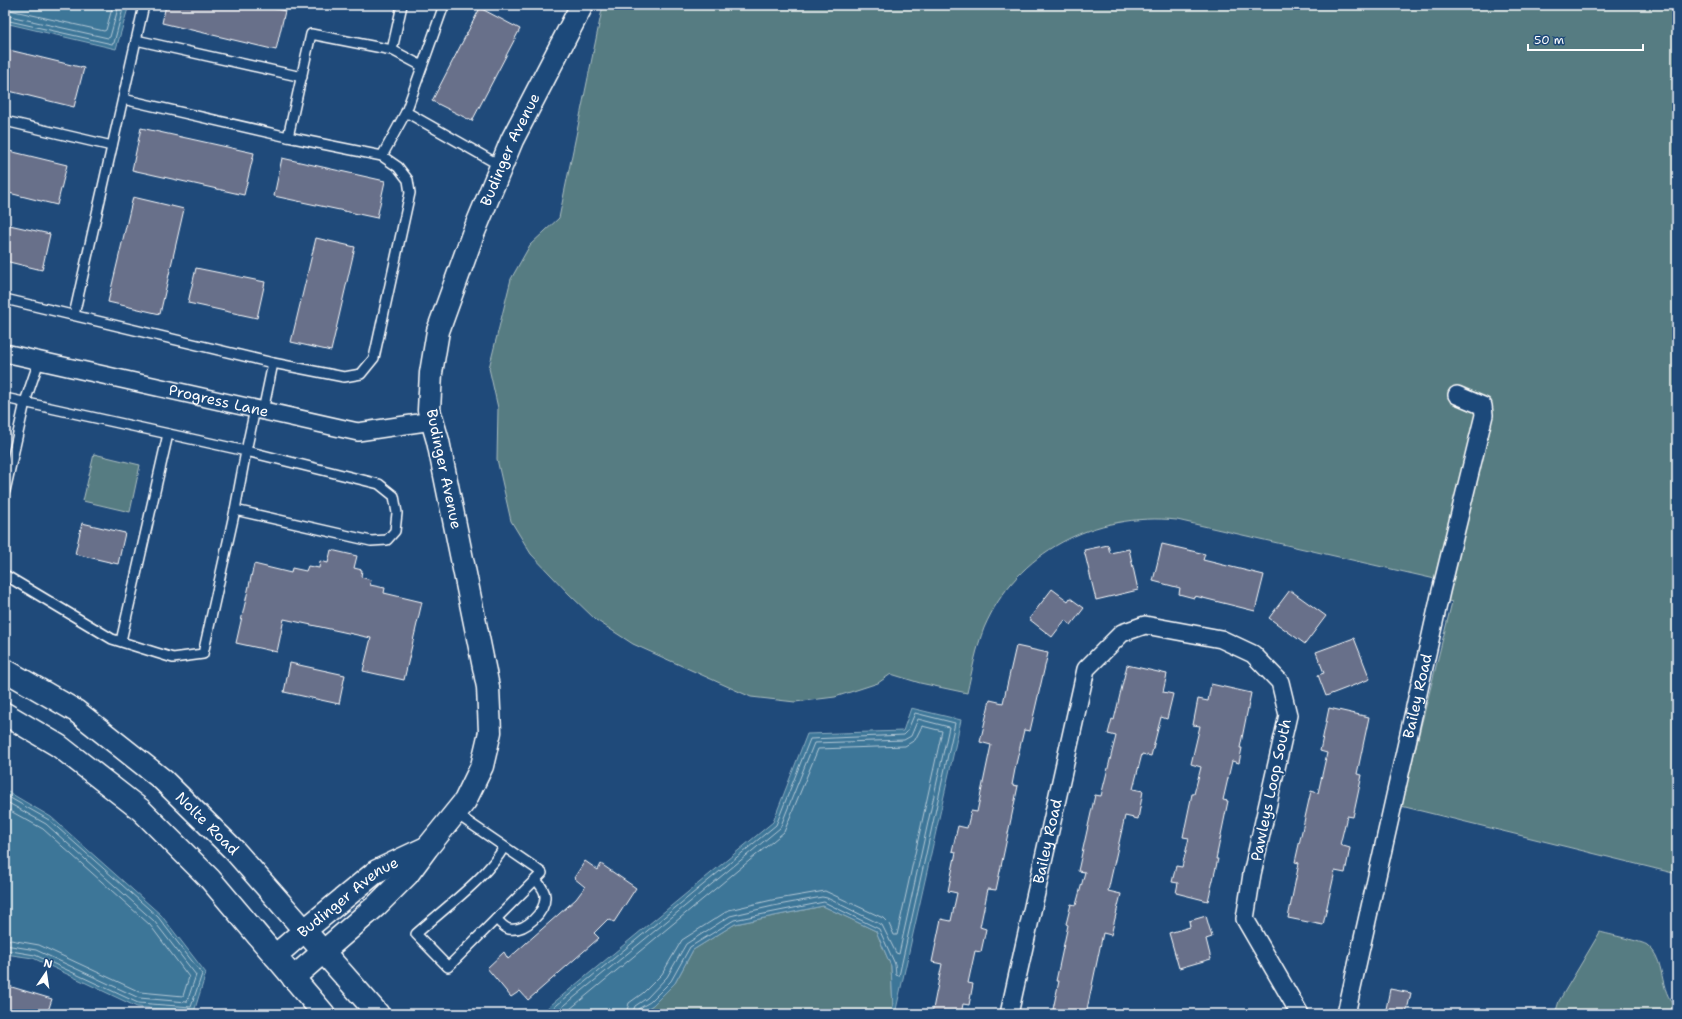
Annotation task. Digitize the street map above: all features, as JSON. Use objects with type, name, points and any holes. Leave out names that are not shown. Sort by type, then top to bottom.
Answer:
[{"type":"street","name":"Budinger Avenue","points":[[294,978],[377,906],[407,875],[465,801],[482,766],[490,732],[488,687],[440,449],[429,410],[431,373],[438,331],[473,234],[512,140],[582,5]]},
{"type":"street","name":"Progress Lane","points":[[5,353],[358,432],[432,421]]},
{"type":"street","name":"Bailey Road","points":[[1346,1014],[1441,590],[1484,415],[1483,406],[1457,395]]},
{"type":"street","name":"Pawleys Loop South","points":[[1086,669],[1122,633],[1145,625],[1221,639],[1253,654],[1280,682],[1288,715],[1252,874],[1245,919],[1300,1014]]},
{"type":"street","name":"Bailey Road","points":[[1009,1014],[1086,669]]},
{"type":"street","name":"Nolte Road","points":[[5,670],[76,711],[163,780],[234,850],[378,1014]]},
{"type":"street","points":[[5,714],[59,746],[141,810],[210,879],[324,1014]]},
{"type":"street","name":"Budinger Avenue","points":[[275,956],[377,872],[427,848]]},
{"type":"lane","points":[[74,315],[144,5]]},
{"type":"lane","points":[[392,50],[402,5]]},
{"type":"lane","points":[[382,156],[406,112],[444,5]]},
{"type":"lane","points":[[288,137],[311,34],[392,50],[422,66]]},
{"type":"lane","points":[[136,40],[302,78]]},
{"type":"lane","points":[[5,299],[273,363],[344,378],[361,374],[374,358],[410,193],[408,180],[398,167],[382,156],[288,137],[123,99]]},
{"type":"lane","points":[[406,112],[501,166]]},
{"type":"lane","points":[[5,121],[112,146]]},
{"type":"lane","points":[[5,491],[25,402],[39,361]]},
{"type":"lane","points":[[5,575],[112,639],[173,658],[203,654],[235,510],[246,451],[273,363]]},
{"type":"lane","points":[[5,398],[246,451],[379,484],[394,496],[397,513],[395,531],[387,540],[370,541],[235,510]]},
{"type":"lane","points":[[121,641],[168,434]]},
{"type":"lane","points":[[455,813],[542,873],[448,967],[416,934],[497,859],[504,847]]},
{"type":"lane","points":[[496,919],[507,928],[514,929],[523,927],[536,916],[544,906],[545,896],[536,880]]},
{"type":"green space","points":[[603,5],[1677,5],[1677,874],[1401,806],[1452,602],[1438,598],[1435,579],[1177,520],[1147,519],[1117,523],[1089,530],[1062,542],[1038,558],[1017,578],[998,601],[984,628],[976,652],[967,693],[920,683],[891,674],[878,683],[835,697],[795,702],[751,697],[633,644],[596,620],[531,554],[511,521],[497,459],[498,408],[489,368],[511,279],[530,245],[559,218]]},
{"type":"green space","points":[[94,454],[140,465],[130,512],[83,501]]},
{"type":"green space","points":[[823,906],[876,931],[891,966],[893,1008],[891,1014],[638,1014],[653,1005],[675,983],[693,950],[735,924]]},
{"type":"green space","points":[[1600,932],[1647,945],[1653,951],[1660,967],[1667,993],[1677,1008],[1677,1014],[1555,1014],[1559,1001]]},
{"type":"water","points":[[5,5],[129,5],[116,49],[5,23]]},
{"type":"water","points":[[911,708],[961,720],[895,1014],[891,1014],[893,1008],[891,966],[876,931],[823,906],[735,924],[693,950],[675,983],[653,1005],[638,1014],[540,1014],[773,822],[807,734],[903,731]]},
{"type":"water","points":[[5,790],[51,817],[161,915],[206,973],[194,1012],[137,1007],[33,958],[5,954]]},
{"type":"building","points":[[166,5],[258,5],[285,11],[276,50],[162,23]]},
{"type":"building","points":[[480,8],[520,29],[472,121],[432,101]]},
{"type":"building","points":[[5,49],[84,68],[74,107],[5,90]]},
{"type":"building","points":[[141,128],[254,153],[244,195],[132,170]]},
{"type":"building","points":[[5,150],[67,165],[57,205],[5,192]]},
{"type":"building","points":[[282,158],[385,181],[377,218],[274,196]]},
{"type":"building","points":[[133,197],[184,209],[160,314],[108,302]]},
{"type":"building","points":[[5,224],[50,234],[42,270],[5,261]]},
{"type":"building","points":[[316,238],[355,247],[331,351],[291,342]]},
{"type":"building","points":[[196,268],[265,282],[257,318],[188,303]]},
{"type":"building","points":[[82,523],[125,533],[118,564],[75,554]]},
{"type":"building","points":[[1162,544],[1205,554],[1203,560],[1264,575],[1255,611],[1195,596],[1194,598],[1179,594],[1180,588],[1153,581]]},
{"type":"building","points":[[1108,545],[1110,553],[1129,549],[1138,590],[1096,600],[1084,550]]},
{"type":"building","points":[[331,550],[357,556],[354,568],[362,570],[361,577],[371,580],[370,585],[385,588],[384,593],[422,602],[404,680],[363,671],[371,638],[284,619],[277,652],[236,643],[254,564],[291,573],[292,568],[306,571],[308,566],[319,568],[320,561],[328,563]]},
{"type":"building","points":[[1052,589],[1068,601],[1070,598],[1084,608],[1071,625],[1065,620],[1052,637],[1029,619]]},
{"type":"building","points":[[1290,590],[1326,616],[1305,644],[1269,618]]},
{"type":"building","points":[[1354,638],[1370,679],[1326,696],[1318,675],[1324,673],[1316,652]]},
{"type":"building","points":[[1016,646],[1048,653],[1030,731],[1024,730],[1016,764],[1012,785],[1018,786],[996,890],[988,889],[980,927],[986,929],[981,952],[975,951],[968,983],[973,984],[969,1005],[963,1004],[961,1014],[932,1014],[942,964],[932,962],[941,919],[951,921],[957,893],[948,891],[956,852],[952,851],[958,826],[967,828],[971,811],[977,812],[991,745],[980,742],[990,700],[1003,703]]},
{"type":"building","points":[[290,663],[345,675],[339,704],[284,692]]},
{"type":"building","points":[[1127,665],[1167,674],[1163,692],[1173,694],[1167,719],[1161,717],[1151,756],[1142,754],[1133,789],[1143,791],[1138,819],[1125,816],[1108,891],[1121,894],[1111,935],[1103,933],[1086,1014],[1052,1014],[1059,981],[1056,981],[1068,925],[1066,924],[1071,904],[1076,905],[1085,872],[1078,871],[1095,795],[1101,796],[1116,736],[1108,734],[1112,719],[1114,720]]},
{"type":"building","points":[[1211,684],[1251,693],[1240,748],[1242,748],[1239,763],[1232,761],[1223,800],[1228,801],[1216,859],[1218,859],[1208,901],[1176,893],[1178,883],[1172,882],[1176,866],[1182,867],[1189,838],[1183,837],[1192,794],[1194,794],[1201,767],[1191,764],[1200,726],[1193,725],[1198,699],[1208,701]]},
{"type":"building","points":[[1329,708],[1369,717],[1357,774],[1362,775],[1353,817],[1347,816],[1340,845],[1350,848],[1345,873],[1335,871],[1323,925],[1288,918],[1299,863],[1295,862],[1311,791],[1318,793],[1327,753],[1320,751]]},
{"type":"building","points":[[585,861],[598,870],[601,864],[636,888],[614,922],[608,919],[594,933],[599,938],[528,1000],[520,991],[511,997],[487,968],[504,952],[508,959],[576,899],[585,887],[574,878]]},
{"type":"building","points":[[1206,916],[1212,937],[1206,939],[1211,959],[1179,968],[1169,933],[1190,927],[1189,921]]},
{"type":"building","points":[[5,985],[52,999],[47,1014],[5,1014]]},
{"type":"building","points":[[1390,989],[1411,993],[1406,1014],[1385,1014]]}]
